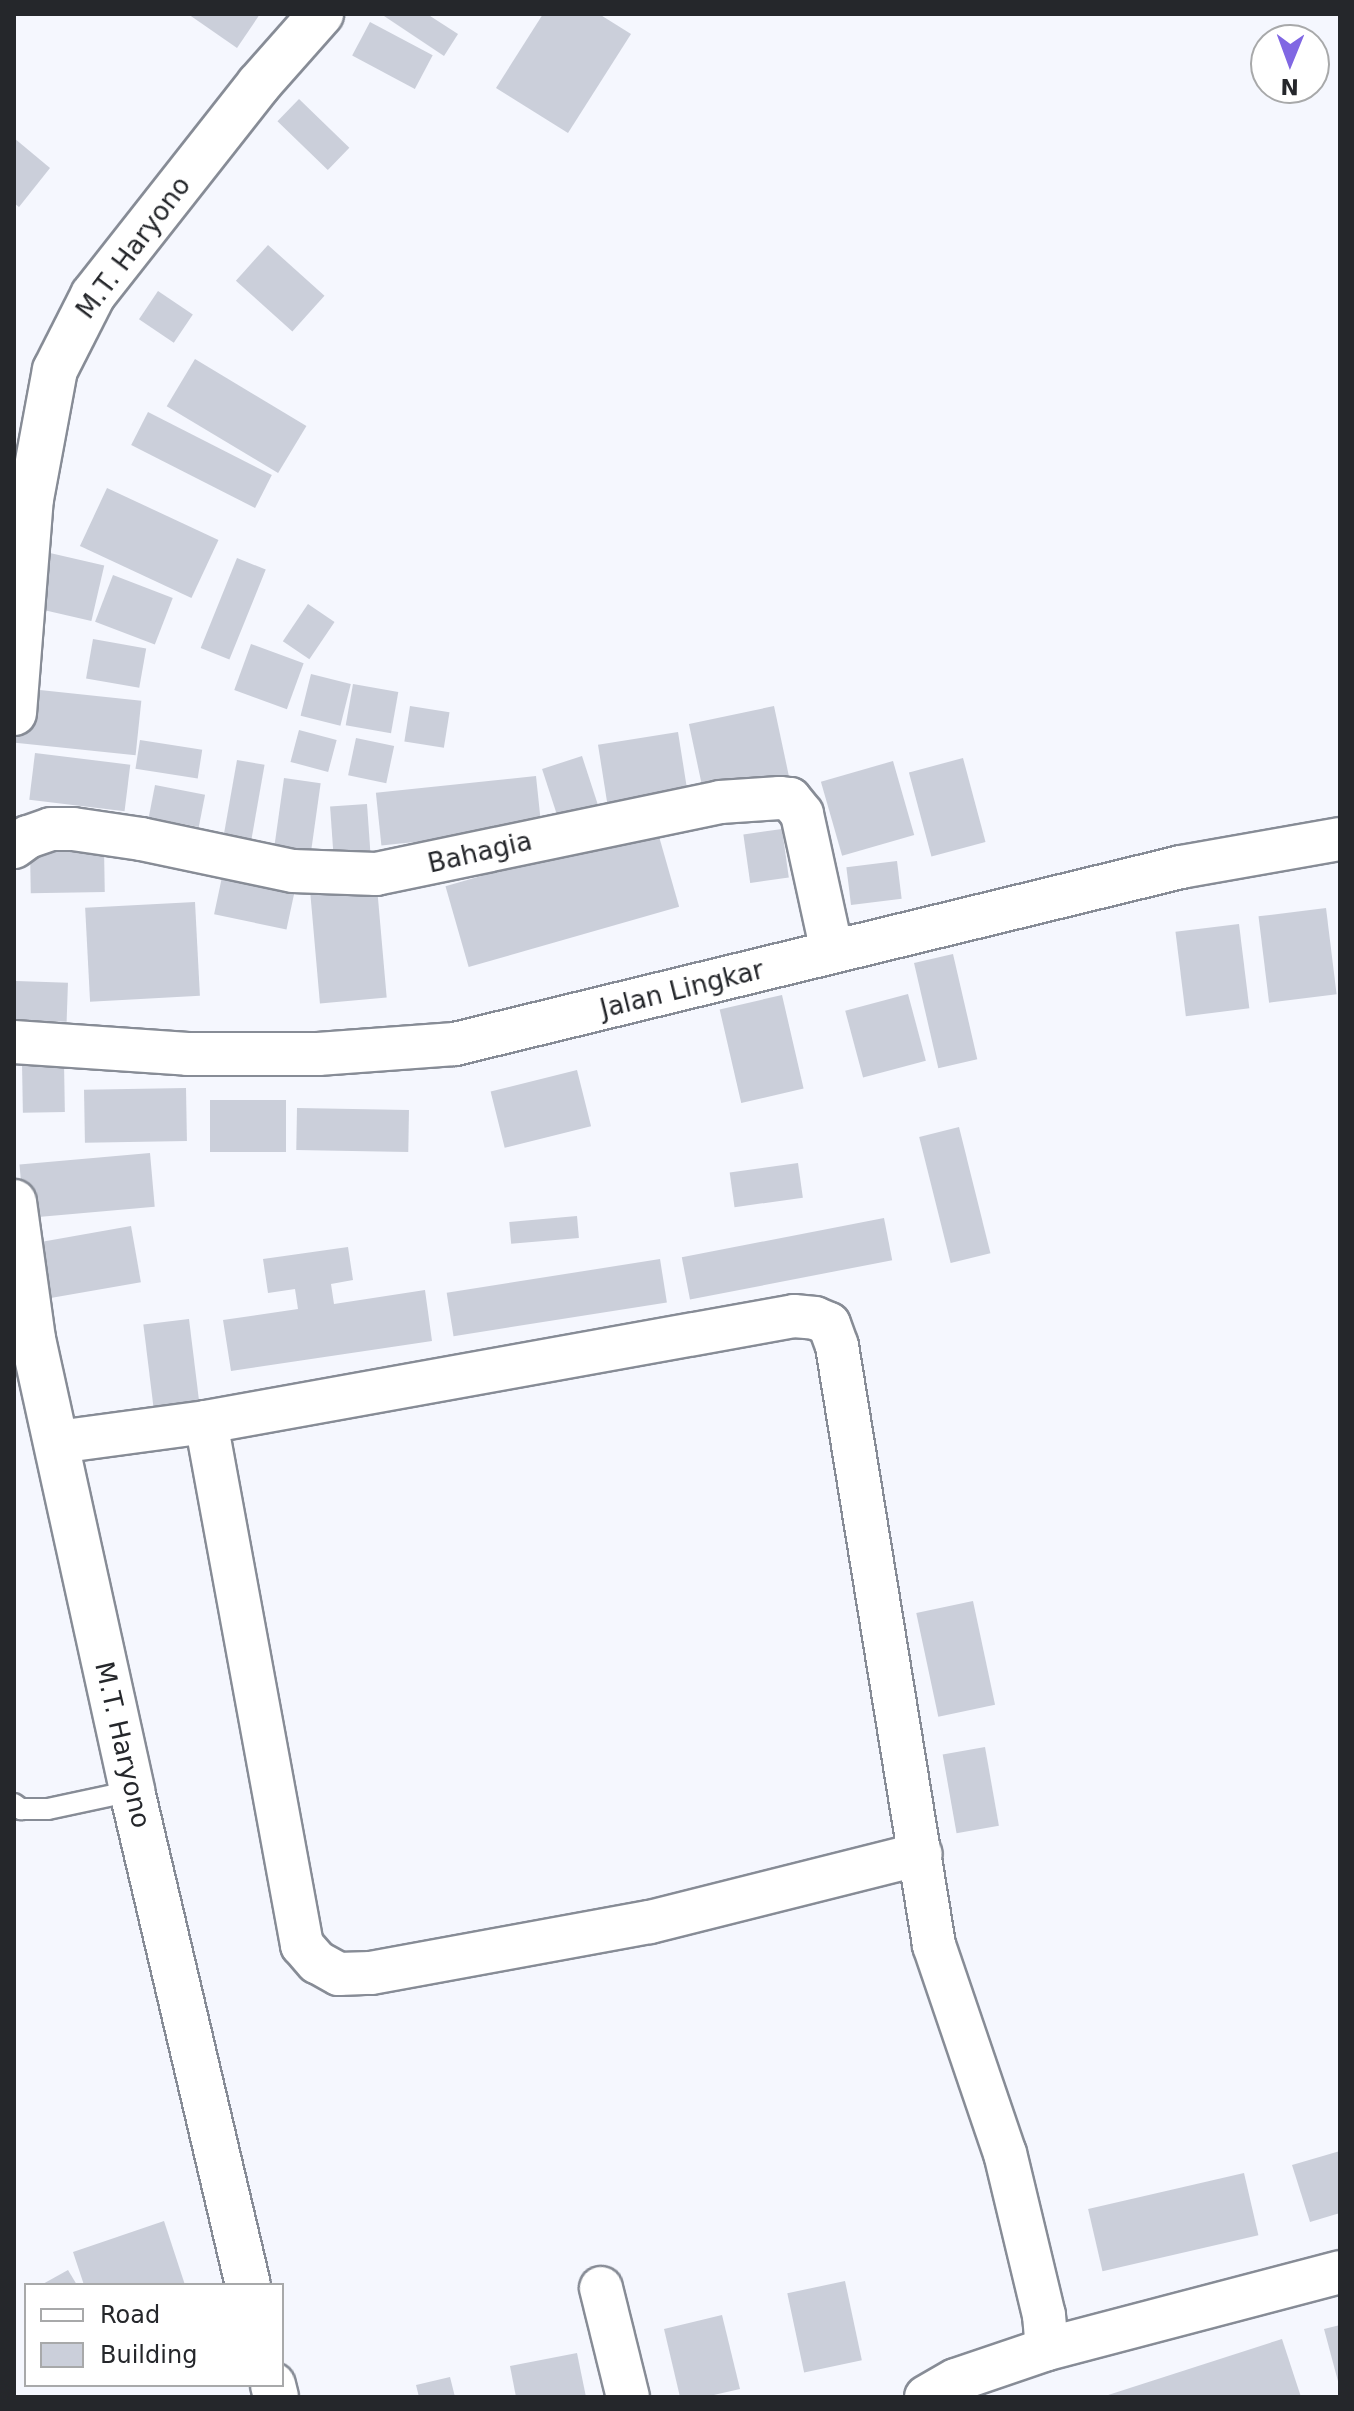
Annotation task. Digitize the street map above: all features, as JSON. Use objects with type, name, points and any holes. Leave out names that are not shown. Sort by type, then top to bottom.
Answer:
[{"type":"highway","name":"M.T. Haryono","points":[[14,713],[22,491],[55,370],[93,295],[259,84],[321,14]]},
{"type":"highway","name":"M.T. Haryono","points":[[14,1202],[18,1280],[58,1442],[132,1791],[248,2283]]},
{"type":"street","name":"Bahagia","points":[[14,847],[28,837],[51,829],[73,829],[141,839],[293,871],[376,874],[720,802],[790,799],[802,814],[832,952]]},
{"type":"street","name":"Jalan Lingkar","points":[[14,1042],[188,1054],[318,1054],[455,1044],[1181,867],[1340,839]]},
{"type":"street","points":[[58,1442],[206,1422],[794,1316],[815,1318],[829,1324],[837,1346],[934,1945],[1005,2153],[1044,2315],[1047,2349]]},
{"type":"street","points":[[206,1422],[302,1945],[317,1962],[339,1974],[371,1973],[650,1922],[921,1854]]},
{"type":"street","points":[[926,2397],[956,2380],[1047,2349],[1340,2272]]},
{"type":"street","points":[[601,2288],[628,2397]]},
{"type":"lane","points":[[14,1804],[21,1809],[48,1809],[132,1791]]},
{"type":"building","points":[[188,14],[260,14],[237,48]]},
{"type":"building","points":[[385,14],[427,14],[458,34],[444,56]]},
{"type":"building","points":[[543,14],[599,14],[631,34],[568,133],[496,88]]},
{"type":"building","points":[[370,22],[433,55],[415,89],[352,56]]},
{"type":"building","points":[[299,99],[349,148],[328,170],[277,121]]},
{"type":"building","points":[[14,138],[50,168],[19,207],[14,203]]},
{"type":"building","points":[[268,245],[324,296],[292,332],[236,281]]},
{"type":"building","points":[[158,291],[193,314],[174,343],[139,319]]},
{"type":"building","points":[[195,359],[306,426],[278,473],[167,406]]},
{"type":"building","points":[[148,412],[272,475],[255,508],[131,445]]},
{"type":"building","points":[[107,488],[218,540],[191,598],[80,546]]},
{"type":"building","points":[[37,550],[104,566],[91,621],[24,606]]},
{"type":"building","points":[[237,558],[266,570],[229,660],[201,648]]},
{"type":"building","points":[[113,575],[173,598],[155,645],[95,622]]},
{"type":"building","points":[[308,604],[335,622],[309,659],[283,641]]},
{"type":"building","points":[[93,639],[146,648],[139,688],[86,678]]},
{"type":"building","points":[[251,644],[304,663],[287,709],[234,690]]},
{"type":"building","points":[[311,674],[351,684],[340,726],[301,716]]},
{"type":"building","points":[[353,684],[398,692],[391,733],[346,725]]},
{"type":"building","points":[[21,688],[141,701],[136,755],[15,743]]},
{"type":"building","points":[[410,706],[450,712],[444,748],[404,742]]},
{"type":"building","points":[[774,706],[789,776],[704,795],[689,724]]},
{"type":"building","points":[[299,730],[337,740],[328,772],[290,762]]},
{"type":"building","points":[[678,732],[687,790],[607,803],[598,745]]},
{"type":"building","points":[[356,738],[394,746],[386,783],[348,775]]},
{"type":"building","points":[[140,740],[202,750],[198,778],[135,769]]},
{"type":"building","points":[[35,753],[130,765],[125,811],[29,800]]},
{"type":"building","points":[[582,756],[600,812],[560,825],[542,769]]},
{"type":"building","points":[[963,758],[986,842],[931,857],[909,772]]},
{"type":"building","points":[[237,760],[265,765],[251,844],[223,839]]},
{"type":"building","points":[[893,761],[914,835],[842,856],[821,782]]},
{"type":"building","points":[[536,776],[542,829],[381,846],[376,793]]},
{"type":"building","points":[[284,778],[321,783],[310,857],[274,852]]},
{"type":"building","points":[[155,785],[205,795],[199,827],[149,817]]},
{"type":"building","points":[[367,804],[371,861],[334,863],[330,807]]},
{"type":"building","points":[[656,826],[679,907],[469,967],[445,886]]},
{"type":"building","points":[[782,829],[789,878],[750,883],[743,834]]},
{"type":"building","points":[[104,848],[105,892],[31,893],[30,849]]},
{"type":"building","points":[[897,861],[902,899],[851,905],[846,867]]},
{"type":"building","points":[[222,877],[294,892],[286,930],[214,914]]},
{"type":"building","points":[[377,887],[387,998],[320,1003],[310,893]]},
{"type":"building","points":[[195,902],[200,996],[90,1002],[85,908]]},
{"type":"building","points":[[1326,908],[1337,994],[1269,1003],[1259,916]]},
{"type":"building","points":[[1239,924],[1249,1008],[1186,1016],[1175,932]]},
{"type":"building","points":[[953,954],[977,1059],[938,1068],[914,963]]},
{"type":"building","points":[[16,981],[68,983],[67,1022],[15,1020]]},
{"type":"building","points":[[908,994],[926,1061],[863,1077],[845,1011]]},
{"type":"building","points":[[782,995],[804,1089],[741,1103],[720,1009]]},
{"type":"building","points":[[64,1062],[65,1112],[23,1113],[22,1063]]},
{"type":"building","points":[[577,1070],[591,1126],[505,1148],[491,1092]]},
{"type":"building","points":[[186,1088],[187,1141],[85,1143],[84,1090]]},
{"type":"building","points":[[210,1100],[286,1100],[286,1152],[210,1152]]},
{"type":"building","points":[[297,1108],[409,1110],[408,1152],[296,1150]]},
{"type":"building","points":[[959,1127],[990,1253],[951,1263],[919,1137]]},
{"type":"building","points":[[150,1153],[155,1207],[24,1218],[19,1164]]},
{"type":"building","points":[[798,1163],[803,1198],[735,1207],[730,1173]]},
{"type":"building","points":[[577,1216],[579,1238],[511,1244],[509,1222]]},
{"type":"building","points":[[884,1218],[892,1260],[690,1300],[682,1257]]},
{"type":"building","points":[[131,1226],[141,1282],[46,1299],[36,1243]]},
{"type":"building","points":[[348,1247],[353,1280],[331,1284],[334,1304],[425,1290],[432,1341],[231,1371],[223,1320],[298,1309],[295,1289],[268,1293],[263,1259]]},
{"type":"building","points":[[660,1259],[667,1302],[454,1336],[447,1293]]},
{"type":"building","points":[[189,1319],[199,1403],[154,1409],[143,1325]]},
{"type":"building","points":[[973,1601],[995,1705],[938,1717],[916,1613]]},
{"type":"building","points":[[985,1747],[999,1826],[957,1833],[943,1754]]},
{"type":"building","points":[[1340,2151],[1340,2213],[1310,2222],[1292,2165]]},
{"type":"building","points":[[1244,2173],[1258,2235],[1102,2271],[1088,2209]]},
{"type":"building","points":[[164,2221],[184,2283],[83,2283],[73,2252]]},
{"type":"building","points":[[68,2270],[76,2283],[45,2283]]},
{"type":"building","points":[[845,2281],[862,2360],[804,2372],[787,2293]]},
{"type":"building","points":[[722,2315],[740,2389],[705,2397],[680,2397],[664,2329]]},
{"type":"building","points":[[1340,2325],[1340,2385],[1339,2385],[1324,2329]]},
{"type":"building","points":[[1282,2339],[1301,2397],[1105,2397],[1105,2396]]},
{"type":"building","points":[[577,2353],[586,2397],[516,2397],[510,2366]]},
{"type":"building","points":[[450,2377],[455,2397],[419,2397],[416,2385]]}]
